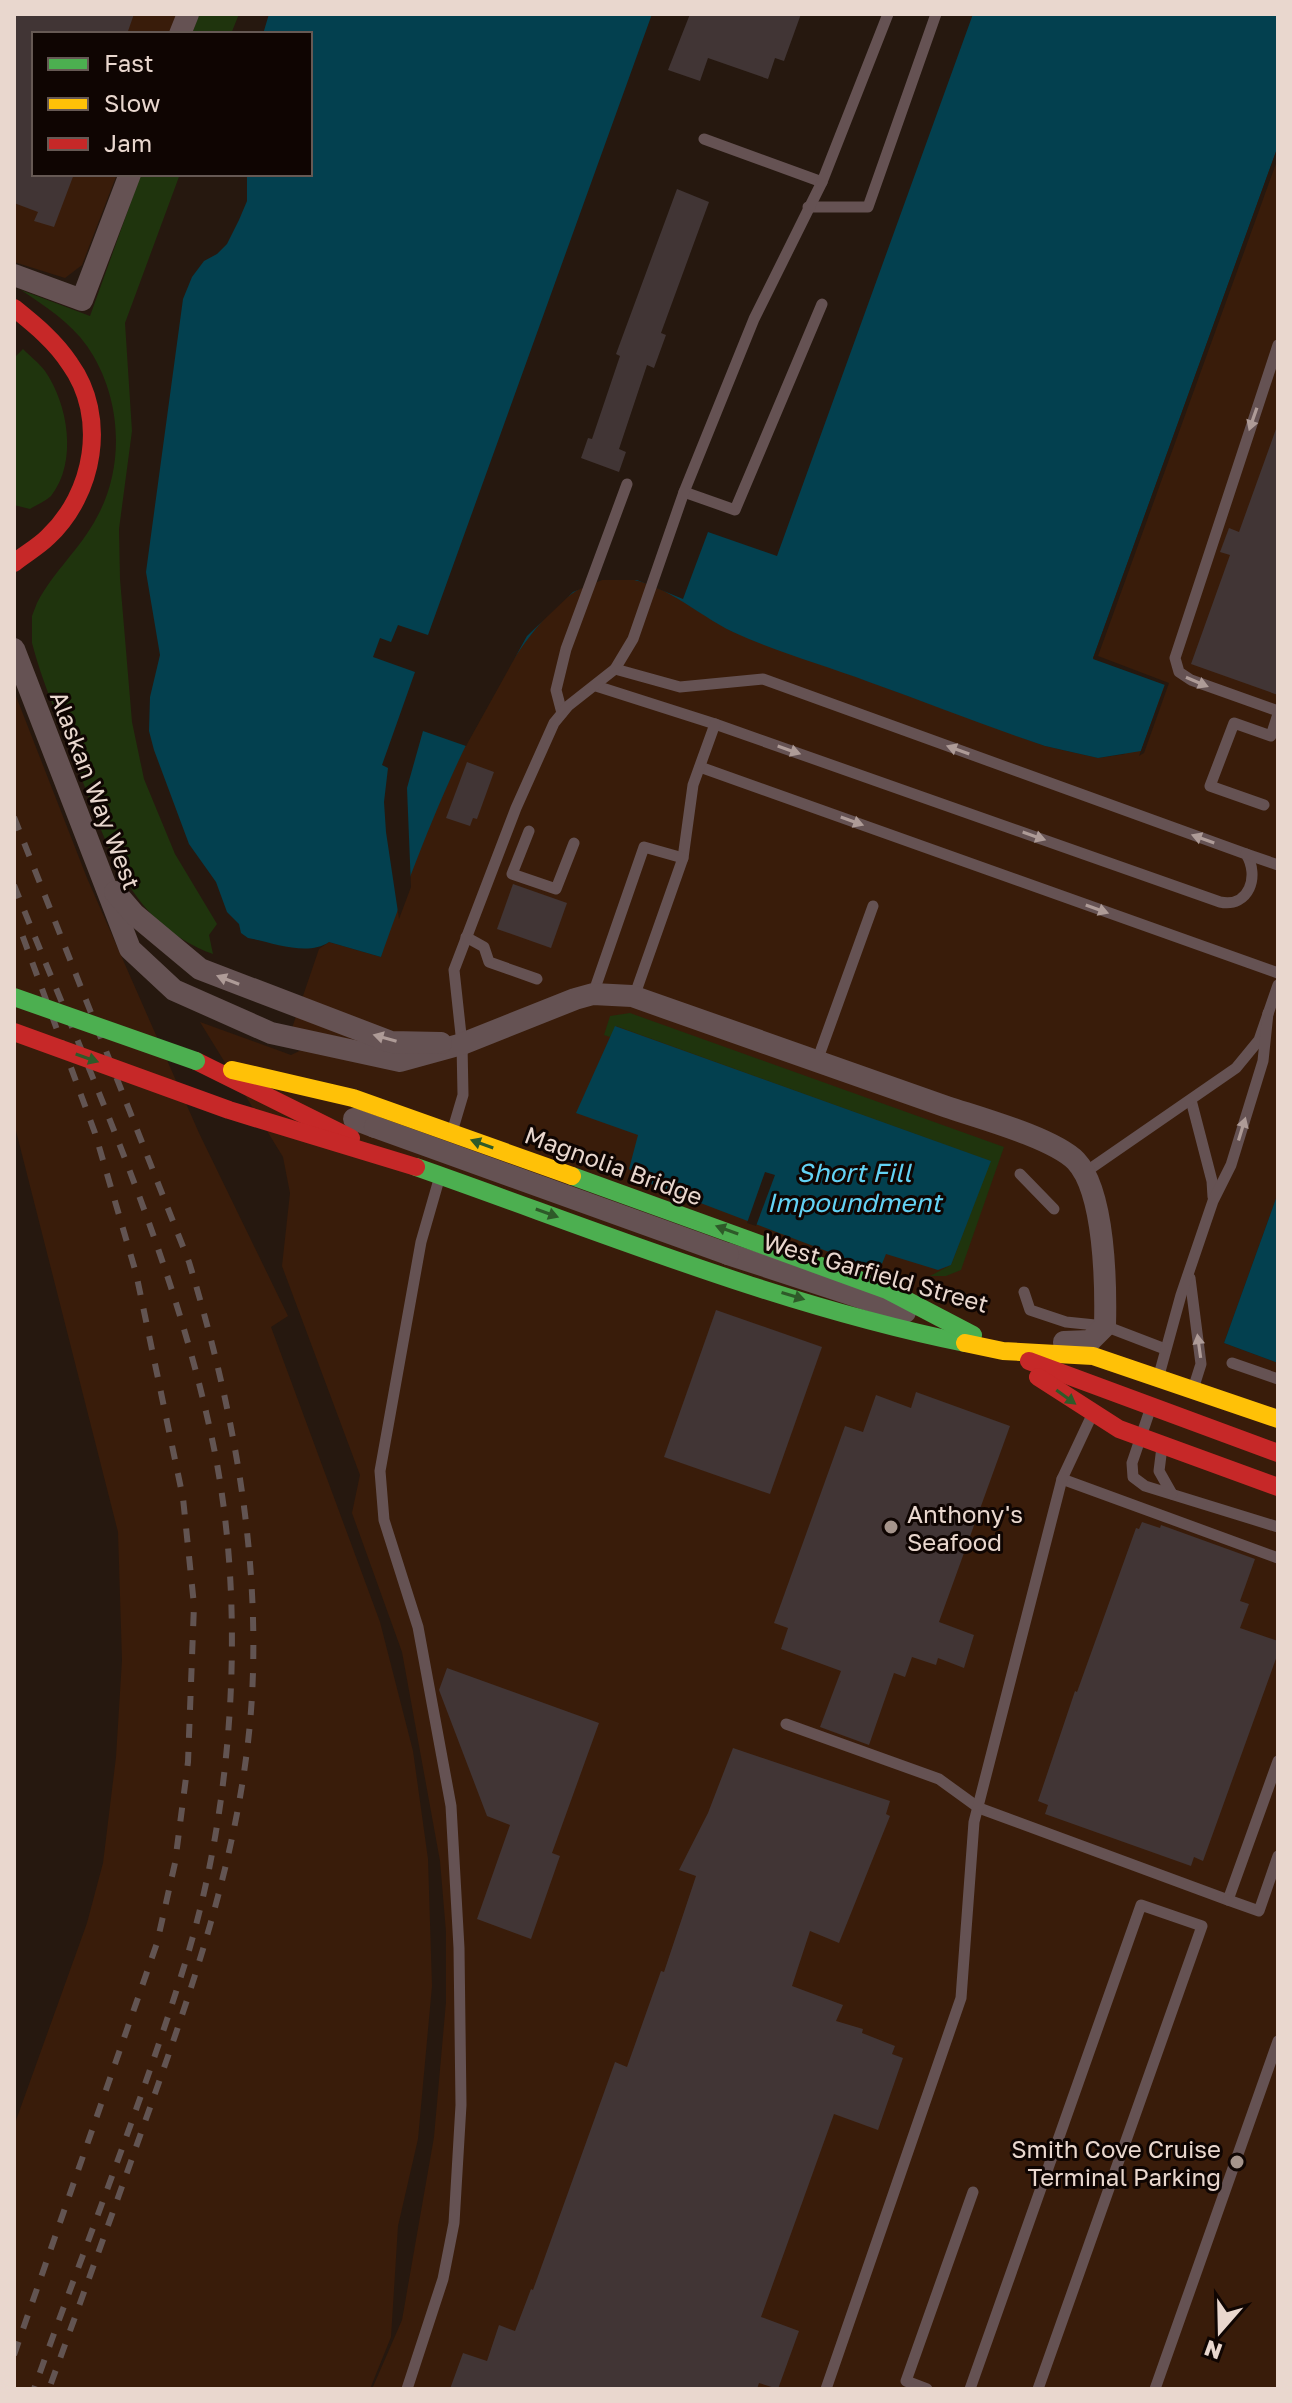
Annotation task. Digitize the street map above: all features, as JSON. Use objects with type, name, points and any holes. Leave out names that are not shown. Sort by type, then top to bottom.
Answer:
[{"type":"main road","points":[[14,563],[38,548],[69,516],[81,497],[91,458],[92,429],[83,386],[71,359],[36,323],[15,308]]},
{"type":"main road","name":"Magnolia Bridge","points":[[14,997],[196,1061],[353,1098],[747,1238],[887,1290],[1003,1351],[1278,1453]]},
{"type":"main road","name":"Magnolia Bridge","points":[[14,1032],[160,1085],[367,1154],[394,1159]]},
{"type":"main road","name":"Magnolia Bridge","points":[[196,1061],[394,1159],[725,1276],[914,1333],[1003,1351]]},
{"type":"main road","points":[[232,1070],[343,1111],[354,1119]]},
{"type":"main road","points":[[160,1085],[186,1083],[246,1102],[354,1119]]},
{"type":"main road","points":[[1003,1351],[1093,1356],[1278,1419]]},
{"type":"main road","points":[[1003,1351],[1084,1409],[1119,1429],[1278,1487]]},
{"type":"street","points":[[14,275],[82,300],[129,176]]},
{"type":"street","name":"Alaskan Way West","points":[[14,649],[130,949],[150,968]]},
{"type":"street","points":[[101,874],[134,914],[200,969],[391,1042],[462,1044]]},
{"type":"street","points":[[167,944],[150,968],[174,990],[271,1033],[400,1061],[462,1044],[593,994],[634,997],[1011,1129],[1062,1151],[1084,1173],[1106,1265],[1105,1326]]},
{"type":"street","name":"West Garfield Street","points":[[354,1119],[728,1254],[942,1324],[1021,1339],[1090,1341],[1105,1326]]},
{"type":"lane","points":[[407,2389],[443,2279],[454,2223],[461,2105],[459,1948],[451,1806],[418,1627],[384,1520],[380,1471],[421,1242],[463,1095],[462,1044],[454,970],[538,754],[562,713],[615,669],[633,639],[684,492],[754,319],[822,182],[888,14]]},
{"type":"lane","points":[[808,207],[868,207],[936,14]]},
{"type":"lane","points":[[704,139],[822,182]]},
{"type":"lane","points":[[684,492],[735,510],[822,304]]},
{"type":"lane","points":[[1264,805],[1210,786],[1234,723],[1271,736],[1278,713],[1191,680],[1179,672],[1175,658],[1278,345]]},
{"type":"lane","points":[[562,713],[556,690],[566,649],[627,484]]},
{"type":"lane","points":[[615,669],[680,687],[763,679],[1278,865]]},
{"type":"lane","points":[[596,686],[715,724],[1220,902],[1231,904],[1248,892],[1253,872],[1246,854]]},
{"type":"lane","points":[[634,997],[683,858],[690,797],[715,724]]},
{"type":"lane","points":[[700,767],[1278,973]]},
{"type":"lane","points":[[512,874],[529,831]]},
{"type":"lane","points":[[493,867],[556,889],[574,843]]},
{"type":"lane","points":[[593,994],[644,847],[683,858]]},
{"type":"lane","points":[[817,1061],[873,906]]},
{"type":"lane","points":[[466,937],[484,947],[489,962],[537,979]]},
{"type":"lane","points":[[1084,1173],[1245,1059],[1259,1040],[1278,985]]},
{"type":"lane","points":[[1156,1386],[1189,1273],[1213,1201],[1231,1165],[1263,1061],[1268,1013]]},
{"type":"lane","points":[[1191,1100],[1212,1181],[1213,1201]]},
{"type":"lane","points":[[1020,1174],[1054,1209]]},
{"type":"lane","points":[[1172,1494],[1157,1463],[1169,1429],[1197,1380],[1201,1364],[1189,1273]]},
{"type":"lane","points":[[1024,1292],[1030,1310],[1066,1322],[1105,1326],[1165,1349]]},
{"type":"lane","points":[[826,2389],[961,1998],[974,1822],[1062,1479],[1100,1400],[1105,1326]]},
{"type":"lane","points":[[1232,1363],[1278,1379]]},
{"type":"lane","points":[[1153,1399],[1131,1471],[1145,1486],[1278,1527]]},
{"type":"lane","points":[[1062,1479],[1278,1558]]},
{"type":"lane","points":[[786,1724],[939,1779],[979,1808],[1259,1911],[1278,1856]]},
{"type":"lane","points":[[1228,1900],[1278,1761]]},
{"type":"lane","points":[[970,2389],[1141,1905],[1202,1926],[1038,2389]]},
{"type":"lane","points":[[1155,2389],[1278,2041]]},
{"type":"lane","points":[[927,2389],[906,2381],[973,2192]]},
{"type":"shaded area","points":[[14,14],[178,14],[171,32],[32,32],[32,176],[116,176],[82,265],[65,278],[14,262]]},
{"type":"shaded area","points":[[1278,146],[1278,1193],[1224,1343],[1278,1363],[1278,2389],[372,2389],[402,2320],[434,2137],[446,2002],[446,1932],[440,1861],[402,1652],[352,1513],[360,1475],[282,1266],[290,1193],[283,1157],[200,1022],[291,1055],[316,1043],[291,1031],[319,949],[329,942],[381,957],[477,496],[683,599],[731,631],[1045,746],[1098,758],[1125,754],[1093,659]]},
{"type":"shaded area","points":[[14,691],[87,878],[199,1133],[288,1316],[271,1327],[380,1622],[413,1751],[428,1859],[432,1986],[418,2139],[398,2226],[391,2337],[370,2389],[14,2389],[14,2126],[87,1923],[103,1863],[116,1757],[122,1660],[118,1532],[14,1123]]},
{"type":"green space","points":[[199,14],[239,14],[232,32],[193,32]]},
{"type":"green space","points":[[140,176],[179,176],[125,323],[132,431],[119,529],[120,579],[132,722],[144,779],[175,854],[217,924],[209,935],[213,954],[183,940],[158,921],[122,873],[96,817],[32,643],[32,616],[37,603],[83,539],[106,496],[116,453],[116,430],[107,386],[87,346],[65,322],[21,290],[90,316]]},
{"type":"green space","points":[[23,349],[43,368],[53,384],[67,433],[65,467],[59,482],[51,496],[30,509],[14,505],[14,358]]},
{"type":"green space","points":[[630,1013],[1004,1147],[961,1270],[946,1276],[930,1276],[951,1265],[990,1161],[616,1026],[610,1037],[604,1035],[610,1016]]},
{"type":"water","points":[[269,14],[1278,14],[1278,146],[1093,658],[1165,684],[1141,751],[1098,758],[1045,746],[749,639],[717,624],[654,586],[620,578],[601,580],[565,599],[530,636],[497,686],[439,805],[381,957],[329,942],[300,948],[248,938],[241,933],[239,924],[227,912],[216,882],[189,844],[149,731],[150,697],[160,655],[146,572],[183,299],[192,277],[204,261],[227,244],[247,201],[247,176],[312,176],[312,32],[264,32]]},
{"type":"water","name":"Short Fill Impoundment","points":[[615,1026],[991,1161],[951,1265],[938,1270],[886,1254],[879,1271],[648,1183],[629,1169],[638,1135],[576,1113]]},
{"type":"water","points":[[1278,1193],[1278,1363],[1224,1343]]},
{"type":"pier","points":[[652,14],[973,14],[777,556],[708,532],[683,599],[637,580],[602,580],[573,592],[527,636],[466,746],[423,731],[407,788],[411,887],[399,919],[386,832],[384,802],[388,768],[382,765],[415,672],[373,657],[380,638],[391,642],[398,625],[428,635]]},
{"type":"pier","points":[[1278,146],[1278,158],[1098,656],[1169,683],[1144,753],[1139,756],[1165,685],[1093,659]]},
{"type":"pier","points":[[765,1172],[775,1175],[756,1226],[747,1223]]},
{"type":"building","points":[[14,14],[134,14],[128,32],[32,32],[32,176],[73,176],[54,227],[34,221],[38,212],[14,203]]},
{"type":"building","points":[[690,14],[801,14],[784,61],[775,58],[768,79],[708,58],[700,81],[668,70]]},
{"type":"building","points":[[677,189],[709,202],[661,333],[666,335],[654,368],[647,365],[619,449],[626,452],[619,472],[581,458],[588,438],[592,439],[620,356],[616,354]]},
{"type":"building","points":[[1276,429],[1278,695],[1191,664],[1230,555],[1220,552],[1229,528],[1239,532]]},
{"type":"building","points":[[467,762],[494,772],[477,819],[473,818],[470,826],[446,818]]},
{"type":"building","points":[[513,884],[567,903],[551,948],[497,929]]},
{"type":"building","points":[[716,1310],[822,1347],[770,1494],[664,1457]]},
{"type":"building","name":"Anthony's Seafood","points":[[916,1392],[1010,1426],[939,1622],[974,1635],[964,1668],[938,1658],[936,1665],[912,1657],[905,1677],[894,1673],[869,1745],[820,1727],[841,1671],[781,1649],[788,1628],[774,1623],[845,1426],[863,1432],[876,1395],[911,1408]]},
{"type":"building","points":[[1142,1522],[1160,1528],[1161,1525],[1255,1559],[1240,1601],[1249,1604],[1240,1628],[1278,1641],[1278,1653],[1203,1861],[1194,1857],[1191,1866],[1045,1814],[1048,1805],[1038,1801],[1075,1691],[1136,1528],[1139,1529]]},
{"type":"building","points":[[447,1668],[599,1723],[552,1853],[560,1856],[531,1939],[477,1919],[510,1825],[487,1816],[439,1690]]},
{"type":"building","points":[[733,1748],[890,1801],[886,1814],[890,1816],[839,1943],[810,1931],[792,1986],[843,2005],[836,2021],[863,2029],[862,2033],[895,2046],[892,2054],[903,2058],[878,2130],[834,2114],[761,2317],[799,2331],[778,2389],[759,2383],[757,2389],[450,2389],[463,2353],[487,2361],[499,2325],[515,2331],[533,2290],[615,2062],[627,2067],[661,1971],[664,1972],[696,1876],[679,1870],[708,1813]]},
{"type":"railway","points":[[14,817],[189,1262],[230,1422],[240,1476],[252,1586],[252,1696],[247,1748],[240,1799],[217,1901],[170,2050],[49,2389]]},
{"type":"railway","points":[[14,885],[124,1155],[173,1293],[194,1363],[222,1497],[232,1629],[225,1765],[203,1896],[187,1957],[151,2066],[34,2389]]},
{"type":"railway","points":[[14,2355],[157,1943],[175,1863],[188,1762],[194,1605],[183,1498],[136,1273],[95,1133],[20,929]]},
{"type":"traffic: jam","points":[[14,308],[37,327],[70,364],[82,385],[92,431],[85,477],[76,499],[48,537],[14,563]]},
{"type":"traffic: jam","points":[[14,1032],[229,1110],[416,1167]]},
{"type":"traffic: jam","points":[[196,1061],[351,1138]]},
{"type":"traffic: jam","points":[[1029,1361],[1278,1453]]},
{"type":"traffic: jam","points":[[1038,1377],[1119,1429],[1278,1487]]},
{"type":"traffic: fast","points":[[14,997],[196,1061]]},
{"type":"traffic: fast","points":[[416,1167],[756,1287],[895,1327],[965,1343]]},
{"type":"traffic: fast","points":[[572,1176],[887,1290],[973,1335]]},
{"type":"traffic: slow","points":[[232,1070],[353,1098],[572,1176]]},
{"type":"traffic: slow","points":[[965,1343],[1003,1351],[1093,1356],[1278,1419]]},
{"type":"place","name":"Anthony's Seafood","points":[[891,1527]]},
{"type":"place","name":"Smith Cove Cruise Terminal Parking","points":[[1237,2162]]}]
